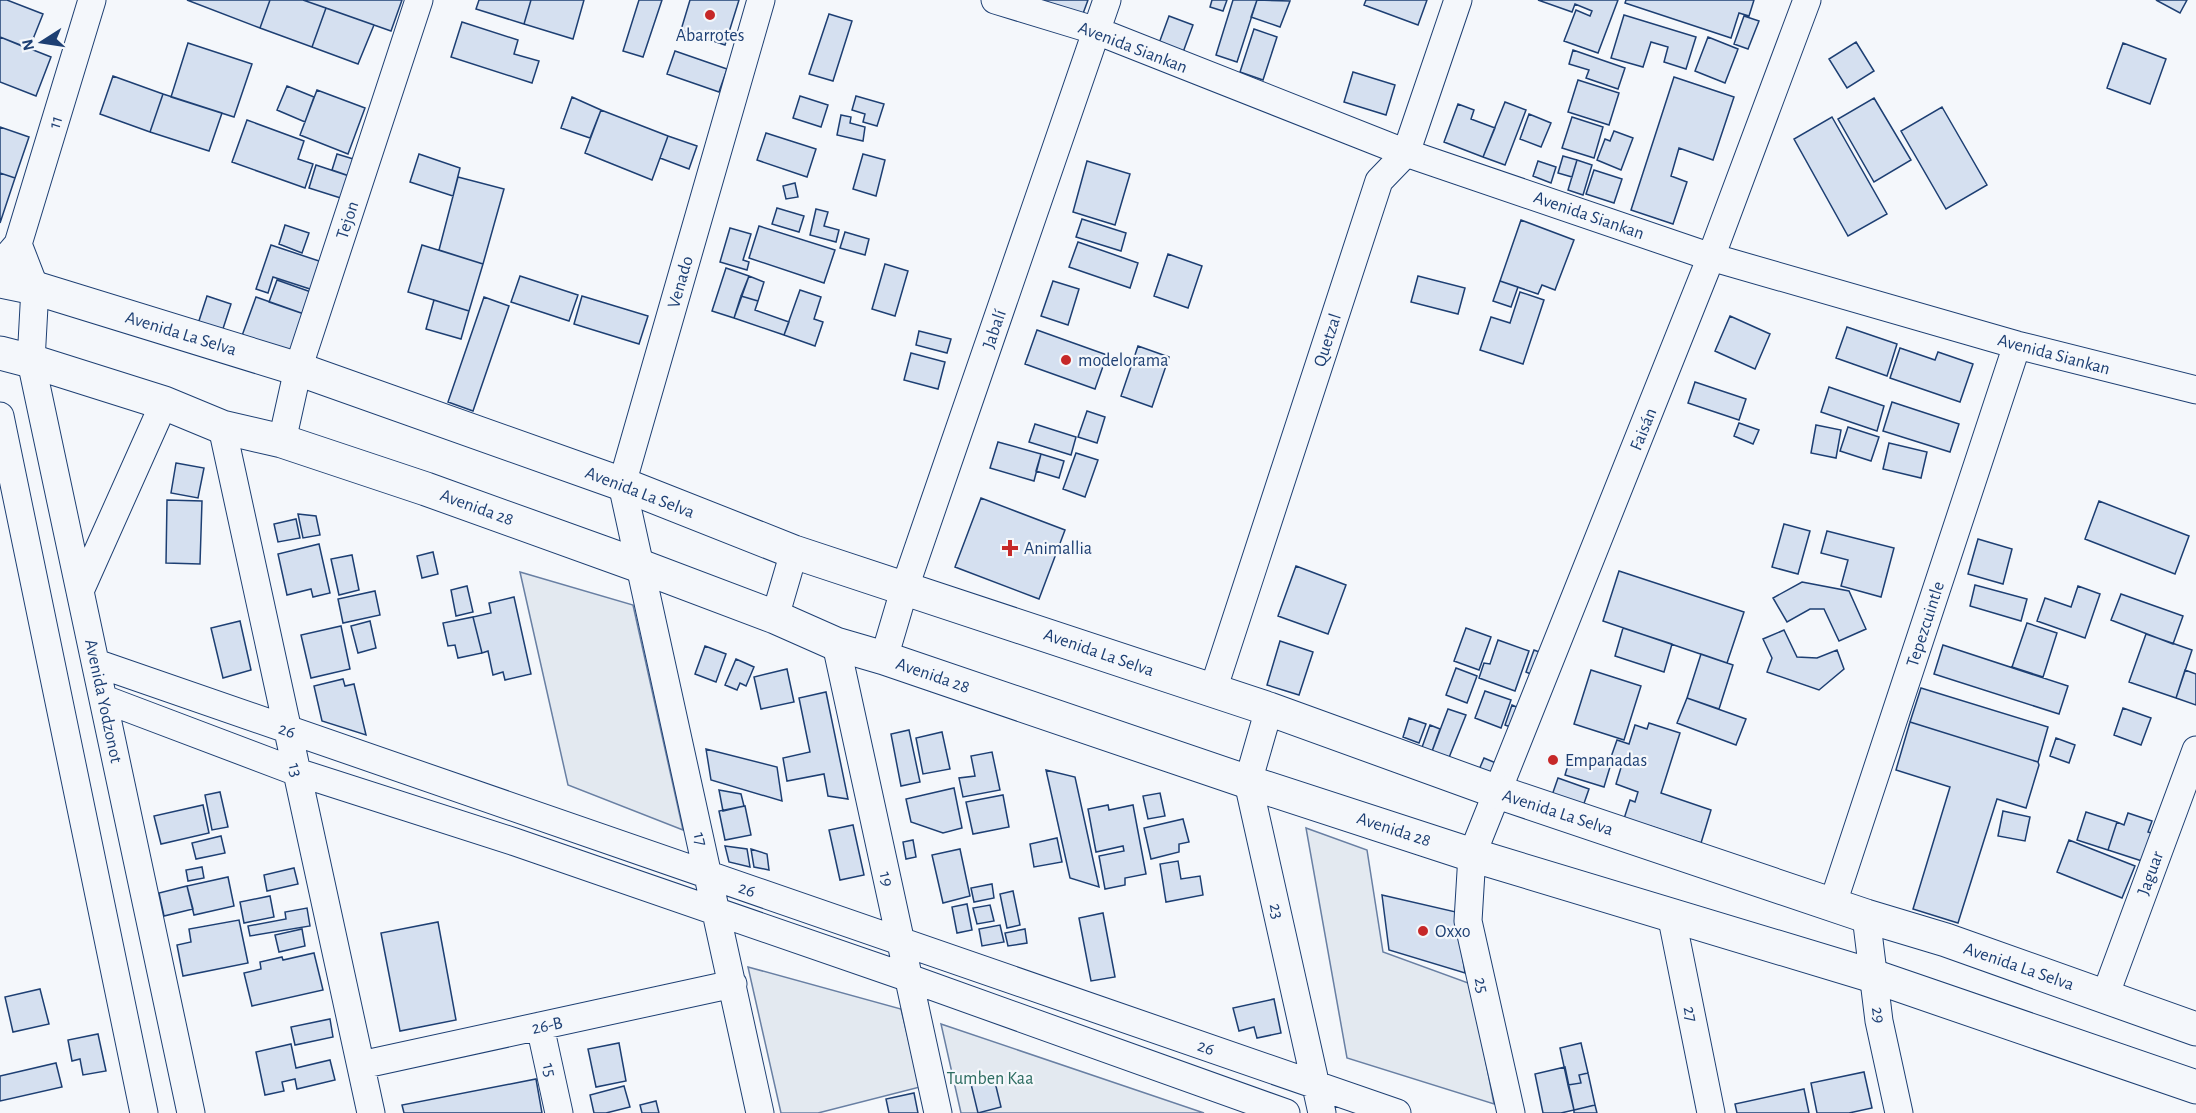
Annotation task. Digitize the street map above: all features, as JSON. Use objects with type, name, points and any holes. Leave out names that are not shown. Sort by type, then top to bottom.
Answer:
[{"type":"street","name":"11","points":[[18,244],[92,0]]},
{"type":"street","name":"Tejon","points":[[282,441],[298,369],[419,0]]},
{"type":"street","name":"Venado","points":[[640,566],[622,484],[761,0]]},
{"type":"street","name":"Avenida Siankan","points":[[995,0],[1097,31],[1406,153],[1711,257],[2017,345],[2196,390]]},
{"type":"street","name":"Jabalí","points":[[884,658],[905,587],[1107,0]]},
{"type":"street","name":"Quetzal","points":[[1213,690],[1379,181],[1406,153],[1458,0]]},
{"type":"street","name":"Faisán","points":[[1472,855],[1711,257],[1807,0]]},
{"type":"street","points":[[0,265],[18,244],[34,288]]},
{"type":"street","name":"Avenida La Selva","points":[[0,281],[34,288],[298,369],[622,484],[794,552],[1269,709],[1498,792],[1866,916],[1946,940],[2196,1029]]},
{"type":"street","name":"Avenida Yodzonot","points":[[34,288],[31,361],[191,1113]]},
{"type":"street","name":"Tepezcuintle","points":[[1833,903],[2017,345]]},
{"type":"street","name":"Avenida 28","points":[[0,353],[164,402],[222,427],[282,441],[426,489],[775,617],[836,644],[884,658],[1248,782],[1472,855],[1873,976]]},
{"type":"street","points":[[80,591],[164,402]]},
{"type":"street","points":[[0,416],[144,1113]]},
{"type":"street","name":"13","points":[[222,427],[371,1113]]},
{"type":"street","points":[[775,617],[794,552]]},
{"type":"street","name":"17","points":[[640,566],[760,1113]]},
{"type":"street","name":"19","points":[[836,644],[938,1113]]},
{"type":"street","name":"26","points":[[96,663],[1397,1113]]},
{"type":"street","points":[[104,699],[297,772],[515,842],[909,978],[1286,1113]]},
{"type":"street","name":"23","points":[[1269,709],[1248,782],[1322,1113]]},
{"type":"street","name":"Jaguar","points":[[2105,996],[2196,750]]},
{"type":"street","name":"25","points":[[1472,855],[1468,921],[1511,1113]]},
{"type":"street","name":"27","points":[[1671,914],[1711,1113]]},
{"type":"street","name":"29","points":[[1866,916],[1879,1021],[1899,1113]]},
{"type":"street","points":[[1873,976],[2196,1087]]},
{"type":"street","name":"26-B","points":[[361,1065],[733,984]]},
{"type":"street","name":"15","points":[[540,1026],[559,1113]]},
{"type":"green space","points":[[520,572],[633,605],[683,830],[568,785]]},
{"type":"green space","points":[[1306,828],[1367,850],[1383,952],[1471,984],[1494,1104],[1347,1058]]},
{"type":"green space","points":[[748,967],[901,1009],[920,1087],[818,1113],[781,1113]]},
{"type":"green space","name":"Tumben Kaa","points":[[941,1024],[1204,1113],[961,1113]]},
{"type":"building","points":[[0,0],[7,0],[43,14],[29,49],[0,37]]},
{"type":"building","points":[[187,0],[270,0],[260,28]]},
{"type":"building","points":[[270,0],[303,0],[326,8],[312,47],[260,28]]},
{"type":"building","points":[[303,0],[402,0],[391,31]]},
{"type":"building","points":[[479,0],[531,0],[524,24],[476,9]]},
{"type":"building","points":[[531,0],[584,0],[573,39],[524,24]]},
{"type":"building","points":[[639,0],[662,0],[643,57],[623,51]]},
{"type":"building","name":"Abarrotes","points":[[690,0],[739,0],[725,45],[681,30]]},
{"type":"building","points":[[1032,0],[1088,0],[1081,19]]},
{"type":"building","points":[[1212,0],[1227,0],[1223,11],[1210,7]]},
{"type":"building","points":[[1233,0],[1257,0],[1237,62],[1216,55]]},
{"type":"building","points":[[1257,0],[1290,1],[1280,27],[1251,17]]},
{"type":"building","points":[[1366,0],[1427,0],[1418,25],[1364,5]]},
{"type":"building","points":[[1538,0],[1618,0],[1598,53],[1564,41],[1576,10],[1590,16],[1592,11],[1575,4],[1572,12]]},
{"type":"building","points":[[1626,0],[1754,0],[1749,16],[1739,13],[1731,38],[1625,3]]},
{"type":"building","points":[[2156,0],[2187,0],[2180,13]]},
{"type":"building","points":[[326,8],[374,25],[358,64],[312,47]]},
{"type":"building","points":[[829,14],[852,21],[833,81],[809,74]]},
{"type":"building","points":[[1624,15],[1696,37],[1686,69],[1664,62],[1668,47],[1651,42],[1643,67],[1611,58]]},
{"type":"building","points":[[1169,16],[1193,25],[1182,55],[1158,46]]},
{"type":"building","points":[[1744,16],[1759,21],[1748,49],[1734,44]]},
{"type":"building","points":[[462,22],[518,40],[514,54],[539,61],[532,83],[451,57]]},
{"type":"building","points":[[1254,29],[1277,37],[1263,80],[1240,72]]},
{"type":"building","points":[[0,37],[51,57],[36,96],[0,82]]},
{"type":"building","points":[[1708,37],[1738,49],[1725,83],[1695,71]]},
{"type":"building","points":[[1856,42],[1874,71],[1847,88],[1829,59]]},
{"type":"building","points":[[188,43],[252,64],[234,117],[171,97]]},
{"type":"building","points":[[2123,43],[2166,59],[2150,104],[2107,88]]},
{"type":"building","points":[[1573,50],[1625,68],[1618,89],[1586,78],[1589,70],[1569,64]]},
{"type":"building","points":[[675,51],[727,69],[719,92],[667,74]]},
{"type":"building","points":[[1353,72],[1395,85],[1386,115],[1344,102]]},
{"type":"building","points":[[113,76],[163,94],[150,132],[100,114]]},
{"type":"building","points":[[1674,77],[1734,97],[1713,160],[1679,148],[1671,176],[1687,182],[1673,224],[1631,210]]},
{"type":"building","points":[[1578,80],[1619,93],[1609,125],[1568,112]]},
{"type":"building","points":[[287,86],[314,97],[305,122],[277,110]]},
{"type":"building","points":[[317,90],[365,108],[348,154],[300,135]]},
{"type":"building","points":[[163,94],[222,113],[209,151],[150,132]]},
{"type":"building","points":[[800,96],[828,105],[821,127],[793,118]]},
{"type":"building","points":[[856,96],[884,104],[877,126],[863,122],[865,114],[852,110]]},
{"type":"building","points":[[572,97],[601,110],[590,138],[561,128]]},
{"type":"building","points":[[1874,98],[1911,160],[1874,182],[1838,119]]},
{"type":"building","points":[[1505,102],[1526,110],[1505,165],[1483,157]]},
{"type":"building","points":[[1458,104],[1474,110],[1471,119],[1495,128],[1483,157],[1444,142]]},
{"type":"building","points":[[1942,107],[1987,185],[1946,209],[1901,131]]},
{"type":"building","points":[[601,110],[668,136],[652,180],[585,153]]},
{"type":"building","points":[[1529,114],[1551,123],[1541,147],[1520,139]]},
{"type":"building","points":[[841,115],[851,117],[850,123],[865,127],[863,141],[837,135]]},
{"type":"building","points":[[1572,117],[1603,127],[1594,158],[1562,148]]},
{"type":"building","points":[[1832,117],[1887,214],[1848,236],[1794,139]]},
{"type":"building","points":[[247,120],[304,141],[298,159],[313,164],[305,188],[232,162]]},
{"type":"building","points":[[0,127],[29,137],[15,178],[0,173]]},
{"type":"building","points":[[1614,131],[1633,138],[1621,170],[1597,160],[1605,139],[1610,141]]},
{"type":"building","points":[[766,133],[816,149],[807,177],[757,160]]},
{"type":"building","points":[[668,136],[697,146],[689,169],[660,158]]},
{"type":"building","points":[[337,154],[360,161],[355,178],[332,170]]},
{"type":"building","points":[[419,154],[460,168],[453,196],[410,182]]},
{"type":"building","points":[[863,154],[885,160],[876,196],[853,189]]},
{"type":"building","points":[[1563,156],[1577,160],[1572,177],[1558,173]]},
{"type":"building","points":[[1577,160],[1592,165],[1583,195],[1568,190]]},
{"type":"building","points":[[1087,161],[1130,174],[1115,225],[1073,212]]},
{"type":"building","points":[[1538,161],[1556,167],[1551,183],[1533,176]]},
{"type":"building","points":[[316,165],[355,178],[347,200],[309,188]]},
{"type":"building","points":[[1594,170],[1622,179],[1614,203],[1586,194]]},
{"type":"building","points":[[0,173],[15,178],[0,223]]},
{"type":"building","points":[[458,177],[504,189],[483,264],[439,250]]},
{"type":"building","points":[[795,183],[798,197],[786,199],[783,186]]},
{"type":"building","points":[[777,208],[804,216],[799,232],[772,224]]},
{"type":"building","points":[[816,209],[828,212],[824,226],[839,230],[836,242],[810,235]]},
{"type":"building","points":[[1082,219],[1126,233],[1121,251],[1076,237]]},
{"type":"building","points":[[1521,220],[1574,240],[1555,290],[1542,285],[1538,294],[1500,281]]},
{"type":"building","points":[[285,225],[309,233],[302,253],[279,244]]},
{"type":"building","points":[[759,226],[835,250],[824,283],[749,258]]},
{"type":"building","points":[[730,228],[751,234],[743,260],[749,262],[747,270],[720,262]]},
{"type":"building","points":[[845,232],[869,239],[865,255],[840,248]]},
{"type":"building","points":[[1078,242],[1138,263],[1130,288],[1069,267]]},
{"type":"building","points":[[271,245],[322,262],[313,290],[273,277],[268,293],[256,289]]},
{"type":"building","points":[[422,245],[483,264],[469,311],[408,292]]},
{"type":"building","points":[[1168,254],[1202,266],[1188,308],[1154,296]]},
{"type":"building","points":[[885,264],[908,271],[895,316],[872,309]]},
{"type":"building","points":[[726,268],[749,276],[734,318],[712,311]]},
{"type":"building","points":[[520,276],[578,295],[569,321],[511,302]]},
{"type":"building","points":[[749,276],[764,282],[758,301],[741,296]]},
{"type":"building","points":[[1418,276],[1465,288],[1458,314],[1411,302]]},
{"type":"building","points":[[277,280],[311,292],[304,314],[269,302]]},
{"type":"building","points":[[1053,281],[1079,289],[1068,325],[1041,316]]},
{"type":"building","points":[[1500,281],[1518,287],[1511,307],[1493,301]]},
{"type":"building","points":[[800,290],[821,297],[814,319],[823,322],[815,346],[784,335]]},
{"type":"building","points":[[1520,292],[1544,300],[1523,364],[1480,350],[1491,317],[1510,323]]},
{"type":"building","points":[[207,296],[231,304],[219,341],[195,333]]},
{"type":"building","points":[[582,296],[648,316],[639,344],[574,324]]},
{"type":"building","points":[[741,296],[758,301],[755,310],[789,322],[784,335],[734,318]]},
{"type":"building","points":[[256,297],[304,314],[288,361],[239,344]]},
{"type":"building","points":[[484,297],[509,306],[473,411],[448,402]]},
{"type":"building","points":[[434,300],[469,311],[461,339],[426,329]]},
{"type":"building","points":[[1730,316],[1770,334],[1755,369],[1715,351]]},
{"type":"building","points":[[1847,327],[1897,344],[1887,376],[1836,358]]},
{"type":"building","name":"modelorama","points":[[1037,330],[1107,355],[1095,389],[1025,364]]},
{"type":"building","points":[[919,331],[951,339],[947,353],[916,345]]},
{"type":"building","points":[[1138,346],[1169,357],[1152,407],[1121,396]]},
{"type":"building","points":[[1900,348],[1935,360],[1938,352],[1973,364],[1960,402],[1890,378]]},
{"type":"building","points":[[911,353],[945,362],[938,389],[904,380]]},
{"type":"building","points":[[1695,382],[1746,399],[1739,420],[1688,403]]},
{"type":"building","points":[[1829,387],[1884,406],[1877,431],[1821,412]]},
{"type":"building","points":[[1892,402],[1959,424],[1950,452],[1883,431]]},
{"type":"building","points":[[1087,411],[1105,417],[1097,443],[1078,437]]},
{"type":"building","points":[[1739,423],[1759,430],[1753,444],[1734,436]]},
{"type":"building","points":[[1035,424],[1076,437],[1071,455],[1029,442]]},
{"type":"building","points":[[1816,425],[1841,430],[1836,458],[1811,453]]},
{"type":"building","points":[[1848,427],[1879,437],[1871,461],[1840,451]]},
{"type":"building","points":[[998,442],[1041,454],[1034,481],[990,468]]},
{"type":"building","points":[[1889,443],[1927,452],[1921,478],[1883,469]]},
{"type":"building","points":[[1076,453],[1098,460],[1085,497],[1063,489]]},
{"type":"building","points":[[1041,454],[1064,461],[1059,478],[1036,471]]},
{"type":"building","points":[[176,463],[204,468],[198,498],[171,493]]},
{"type":"building","name":"Animallia","points":[[981,498],[1065,530],[1039,599],[955,567]]},
{"type":"building","points":[[167,500],[202,501],[200,564],[166,563]]},
{"type":"building","points":[[2099,501],[2189,536],[2175,574],[2085,539]]},
{"type":"building","points":[[298,514],[316,516],[320,535],[303,538]]},
{"type":"building","points":[[296,519],[300,538],[278,542],[274,524]]},
{"type":"building","points":[[1784,524],[1810,531],[1798,574],[1772,567]]},
{"type":"building","points":[[1827,531],[1894,548],[1881,597],[1841,586],[1848,560],[1821,553]]},
{"type":"building","points":[[1978,539],[2012,549],[2003,584],[1968,574]]},
{"type":"building","points":[[319,544],[330,593],[313,597],[311,589],[287,595],[278,554]]},
{"type":"building","points":[[433,552],[438,574],[422,578],[417,556]]},
{"type":"building","points":[[352,555],[359,590],[339,595],[331,559]]},
{"type":"building","points":[[1296,566],[1346,585],[1328,634],[1278,616]]},
{"type":"building","points":[[1619,571],[1744,612],[1727,663],[1603,621]]},
{"type":"building","points":[[1802,582],[1849,591],[1866,629],[1839,641],[1824,609],[1810,609],[1787,622],[1773,598]]},
{"type":"building","points":[[1975,585],[2027,599],[2021,621],[1970,606]]},
{"type":"building","points":[[467,586],[473,612],[456,616],[451,590]]},
{"type":"building","points":[[2078,586],[2100,594],[2085,638],[2037,621],[2045,598],[2071,607]]},
{"type":"building","points":[[375,591],[380,615],[343,623],[338,599]]},
{"type":"building","points":[[2121,594],[2183,616],[2173,644],[2111,620]]},
{"type":"building","points":[[514,597],[531,674],[505,680],[503,672],[493,675],[488,651],[482,653],[473,617],[491,613],[489,603]]},
{"type":"building","points":[[473,617],[482,653],[458,658],[455,645],[448,646],[443,623]]},
{"type":"building","points":[[240,621],[251,670],[223,678],[211,628]]},
{"type":"building","points":[[370,621],[376,648],[358,653],[351,626]]},
{"type":"building","points":[[2027,623],[2057,633],[2043,677],[2012,667]]},
{"type":"building","points":[[341,626],[350,669],[311,678],[301,635]]},
{"type":"building","points":[[1466,628],[1491,637],[1479,670],[1454,661]]},
{"type":"building","points":[[1623,628],[1672,644],[1664,672],[1615,656]]},
{"type":"building","points":[[1784,630],[1797,657],[1817,658],[1837,650],[1844,669],[1819,690],[1767,672],[1772,658],[1763,639]]},
{"type":"building","points":[[2146,634],[2192,650],[2176,698],[2129,682]]},
{"type":"building","points":[[1498,640],[1529,651],[1515,691],[1479,678],[1484,663],[1490,664]]},
{"type":"building","points":[[1280,641],[1313,652],[1299,695],[1267,685]]},
{"type":"building","points":[[1943,645],[2068,686],[2059,714],[1934,674]]},
{"type":"building","points":[[705,646],[726,654],[716,682],[695,674]]},
{"type":"building","points":[[1534,650],[1547,655],[1538,677],[1526,672]]},
{"type":"building","points":[[1701,654],[1733,665],[1719,709],[1687,698]]},
{"type":"building","points":[[736,659],[754,667],[746,686],[740,683],[737,690],[725,685]]},
{"type":"building","points":[[1456,668],[1477,676],[1467,703],[1446,695]]},
{"type":"building","points":[[787,669],[794,702],[761,709],[754,677]]},
{"type":"building","points":[[1591,670],[1641,686],[1624,740],[1574,724]]},
{"type":"building","points":[[2185,670],[2196,674],[2196,705],[2176,698]]},
{"type":"building","points":[[343,679],[345,686],[354,684],[366,735],[322,721],[314,686]]},
{"type":"building","points":[[1921,688],[2048,727],[2038,762],[1910,722]]},
{"type":"building","points":[[1485,691],[1511,700],[1501,728],[1475,718]]},
{"type":"building","points":[[826,692],[848,799],[828,796],[824,774],[787,781],[783,758],[810,752],[799,698]]},
{"type":"building","points":[[1687,698],[1746,719],[1736,745],[1677,723]]},
{"type":"building","points":[[1512,705],[1523,710],[1516,729],[1505,725]]},
{"type":"building","points":[[2123,708],[2151,718],[2141,745],[2114,735]]},
{"type":"building","points":[[1448,709],[1466,715],[1448,760],[1431,754]]},
{"type":"building","points":[[1409,718],[1426,724],[1419,743],[1403,737]]},
{"type":"building","points":[[1910,722],[2038,762],[2039,765],[2026,808],[1997,799],[1958,923],[1913,909],[1950,787],[1896,770]]},
{"type":"building","points":[[1649,723],[1680,733],[1661,793],[1711,810],[1701,843],[1650,826],[1622,825],[1630,800],[1635,802],[1638,792],[1616,784],[1623,761],[1611,757],[1617,740],[1629,744],[1635,725],[1647,729]]},
{"type":"building","points":[[1430,725],[1440,729],[1431,754],[1421,750]]},
{"type":"building","points":[[909,730],[920,782],[901,786],[891,734]]},
{"type":"building","points":[[942,732],[950,769],[923,774],[916,738]]},
{"type":"building","points":[[2056,738],[2075,745],[2069,763],[2050,756]]},
{"type":"building","points":[[706,749],[777,767],[782,801],[711,780]]},
{"type":"building","points":[[992,752],[1000,790],[963,797],[959,778],[975,776],[971,756]]},
{"type":"building","points":[[1571,755],[1610,767],[1604,787],[1565,775]]},
{"type":"building","points":[[1484,758],[1503,766],[1498,780],[1478,772]]},
{"type":"building","points":[[1046,770],[1075,777],[1099,887],[1070,878]]},
{"type":"building","points":[[1558,778],[1589,789],[1581,812],[1550,801]]},
{"type":"building","points":[[954,788],[962,828],[943,833],[911,822],[906,799]]},
{"type":"building","points":[[719,790],[741,794],[744,806],[723,811]]},
{"type":"building","points":[[220,792],[228,827],[212,830],[205,795]]},
{"type":"building","points":[[1160,793],[1165,816],[1148,819],[1143,796]]},
{"type":"building","points":[[1003,795],[1009,827],[973,834],[966,802]]},
{"type":"building","points":[[203,805],[209,833],[161,844],[154,816]]},
{"type":"building","points":[[1108,805],[1109,810],[1133,805],[1146,874],[1125,878],[1125,885],[1105,889],[1099,856],[1124,851],[1123,846],[1096,852],[1088,809]]},
{"type":"building","points":[[745,806],[751,835],[725,840],[719,811]]},
{"type":"building","points":[[2003,811],[2030,817],[2025,841],[1998,836]]},
{"type":"building","points":[[2086,812],[2117,822],[2108,850],[2077,840]]},
{"type":"building","points":[[2128,813],[2152,821],[2148,832],[2155,834],[2145,862],[2108,850],[2117,822],[2124,825]]},
{"type":"building","points":[[1183,819],[1189,842],[1179,844],[1179,852],[1151,859],[1144,828]]},
{"type":"building","points":[[853,825],[864,875],[840,880],[829,830]]},
{"type":"building","points":[[221,836],[225,853],[196,859],[192,843]]},
{"type":"building","points":[[1057,838],[1062,862],[1034,867],[1030,844]]},
{"type":"building","points":[[913,840],[916,857],[906,859],[903,842]]},
{"type":"building","points":[[2069,840],[2135,866],[2122,898],[2057,872]]},
{"type":"building","points":[[725,846],[747,849],[750,867],[729,862]]},
{"type":"building","points":[[751,849],[767,854],[769,870],[754,867]]},
{"type":"building","points":[[960,849],[970,896],[943,903],[932,855]]},
{"type":"building","points":[[1178,861],[1181,879],[1200,876],[1203,895],[1166,902],[1160,864]]},
{"type":"building","points":[[202,867],[204,878],[188,881],[186,870]]},
{"type":"building","points":[[294,868],[298,884],[267,891],[264,875]]},
{"type":"building","points":[[228,877],[234,906],[194,915],[187,886]]},
{"type":"building","points":[[992,884],[994,898],[974,902],[971,888]]},
{"type":"building","points":[[187,886],[193,909],[164,916],[159,893]]},
{"type":"building","points":[[1013,891],[1020,925],[1007,928],[1000,894]]},
{"type":"building","name":"Oxxo","points":[[1382,895],[1456,912],[1465,973],[1389,950]]},
{"type":"building","points":[[270,896],[274,917],[244,923],[240,902]]},
{"type":"building","points":[[967,904],[972,930],[957,933],[952,907]]},
{"type":"building","points":[[990,905],[994,921],[977,924],[973,908]]},
{"type":"building","points":[[307,908],[310,926],[250,936],[248,926],[286,919],[285,912]]},
{"type":"building","points":[[1103,913],[1115,977],[1091,981],[1079,918]]},
{"type":"building","points":[[239,920],[248,963],[183,976],[177,945],[191,942],[189,929]]},
{"type":"building","points":[[438,922],[456,1020],[400,1031],[381,933]]},
{"type":"building","points":[[1000,925],[1004,942],[982,946],[979,929]]},
{"type":"building","points":[[302,929],[305,946],[279,952],[275,935]]},
{"type":"building","points":[[1025,929],[1027,943],[1008,946],[1005,933]]},
{"type":"building","points":[[314,953],[323,990],[252,1006],[244,973],[261,969],[260,962],[282,957],[283,960]]},
{"type":"building","points":[[40,989],[49,1024],[13,1032],[5,997]]},
{"type":"building","points":[[1274,999],[1281,1033],[1257,1038],[1254,1027],[1239,1031],[1233,1008]]},
{"type":"building","points":[[330,1019],[333,1037],[295,1045],[291,1027]]},
{"type":"building","points":[[98,1034],[106,1071],[83,1075],[80,1059],[72,1061],[68,1040]]},
{"type":"building","points":[[619,1043],[626,1081],[596,1087],[588,1049]]},
{"type":"building","points":[[1581,1043],[1588,1073],[1579,1075],[1581,1083],[1568,1085],[1560,1048]]},
{"type":"building","points":[[291,1044],[296,1068],[330,1060],[335,1080],[297,1089],[295,1079],[282,1082],[284,1091],[265,1095],[256,1052]]},
{"type":"building","points":[[56,1063],[62,1087],[0,1101],[0,1076]]},
{"type":"building","points":[[1565,1067],[1574,1110],[1543,1113],[1535,1074]]},
{"type":"building","points":[[1864,1072],[1872,1108],[1849,1113],[1817,1113],[1811,1083]]},
{"type":"building","points":[[1588,1073],[1595,1105],[1574,1110],[1568,1085],[1581,1083],[1579,1075]]},
{"type":"building","points":[[994,1078],[1001,1107],[978,1113],[971,1084]]},
{"type":"building","points":[[536,1079],[542,1113],[404,1113],[402,1105]]},
{"type":"building","points":[[624,1086],[630,1107],[606,1113],[594,1113],[590,1095]]},
{"type":"building","points":[[1804,1089],[1809,1113],[1737,1113],[1735,1104]]},
{"type":"building","points":[[914,1093],[918,1113],[889,1113],[886,1099]]},
{"type":"building","points":[[656,1101],[659,1113],[642,1113],[640,1105]]},
{"type":"building","points":[[1595,1105],[1597,1113],[1574,1113],[1574,1110]]},
{"type":"place","name":"Abarrotes","points":[[710,15]]},
{"type":"place","name":"modelorama","points":[[1066,360]]},
{"type":"place","name":"Animallia","points":[[1010,548]]},
{"type":"place","name":"Empanadas","points":[[1553,760]]},
{"type":"place","name":"Oxxo","points":[[1423,931]]}]
